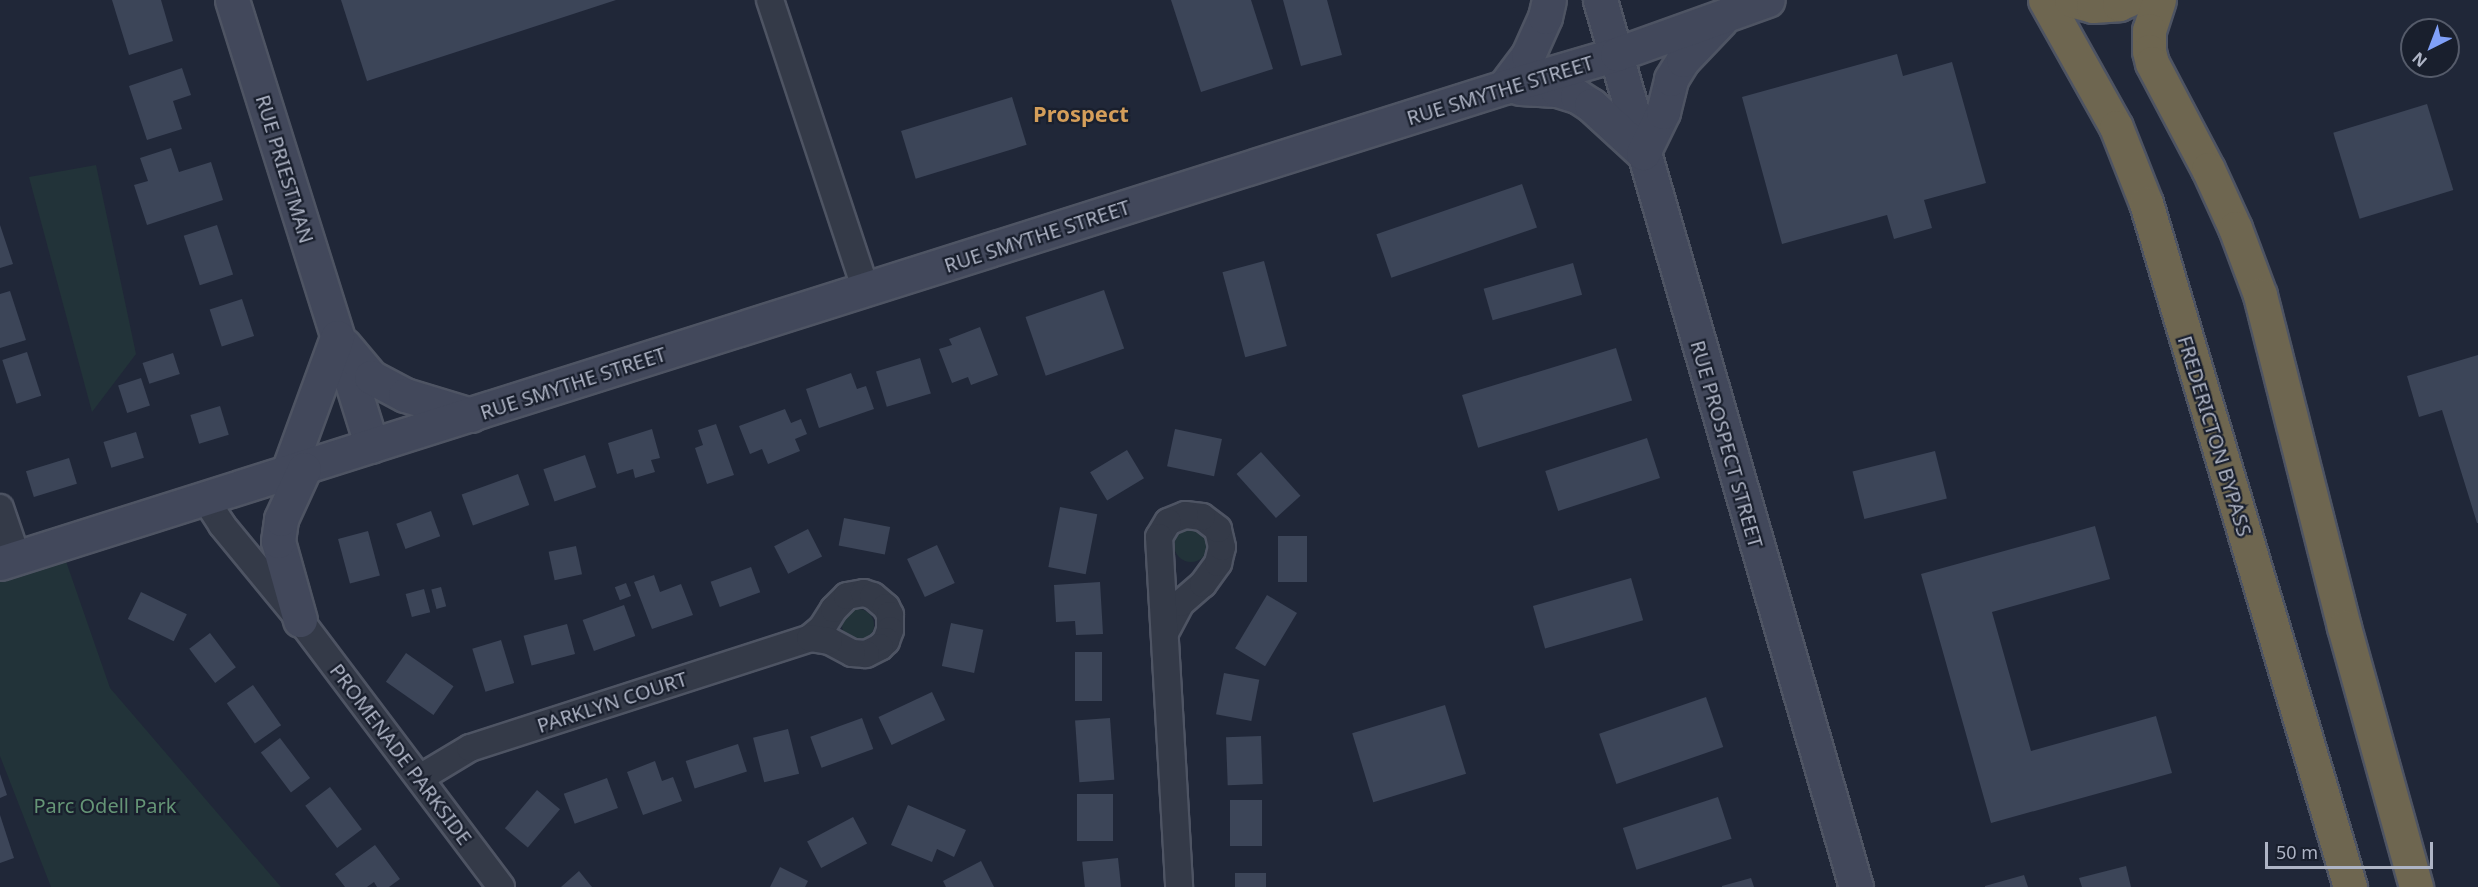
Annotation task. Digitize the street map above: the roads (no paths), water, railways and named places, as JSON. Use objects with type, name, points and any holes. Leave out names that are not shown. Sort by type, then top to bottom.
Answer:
[{"type":"highway","name":"FREDERICTON BYPASS","points":[[2045,0],[2116,127],[2146,203],[2350,887]]},
{"type":"highway","points":[[2071,0],[2094,6],[2119,4],[2127,0]]},
{"type":"highway","points":[[2159,0],[2149,30],[2149,51],[2152,63],[2208,169],[2235,228],[2260,295],[2344,627],[2416,887]]},
{"type":"main road","name":"RUE PRIESTMAN","points":[[232,0],[372,446]]},
{"type":"main road","points":[[1504,87],[1528,55],[1545,17],[1549,0]]},
{"type":"main road","name":"RUE PROSPECT STREET","points":[[1600,0],[1856,887]]},
{"type":"main road","points":[[1504,87],[1557,90],[1577,96],[1591,105],[1643,153],[1663,112],[1671,79],[1683,60],[1728,13],[1689,0]]},
{"type":"main road","name":"RUE SMYTHE STREET","points":[[8,560],[204,497],[296,471],[1504,87],[1617,54],[1768,0]]},
{"type":"main road","points":[[337,337],[371,377],[405,395],[471,415]]},
{"type":"main road","points":[[300,620],[278,541],[281,519],[337,337]]},
{"type":"street","points":[[770,0],[866,290]]},
{"type":"street","name":"PROMENADE PARKSIDE","points":[[204,497],[222,525],[300,620],[501,887]]},
{"type":"street","points":[[0,508],[8,560]]},
{"type":"street","points":[[1166,631],[1172,792],[1179,887]]},
{"type":"street","name":"PARKLYN COURT","points":[[420,778],[470,748],[810,638]]},
{"type":"district","name":"Prospect","points":[[1081,114]]},
{"type":"park label","name":"Parc Odell Park","points":[[105,805]]}]
